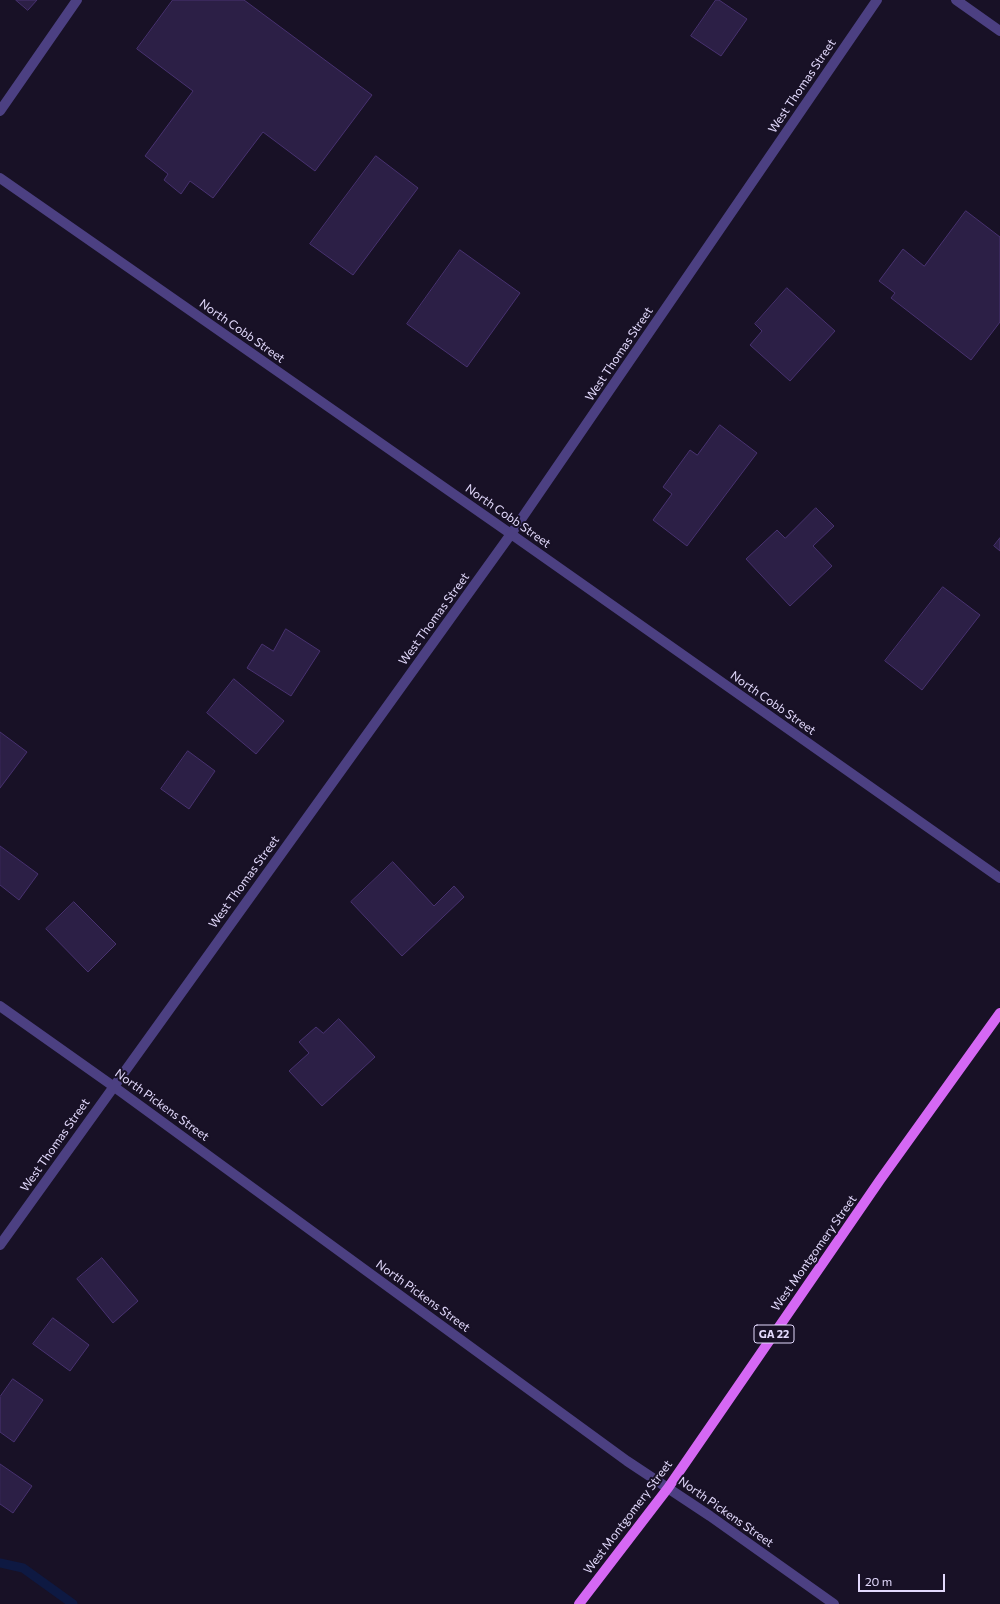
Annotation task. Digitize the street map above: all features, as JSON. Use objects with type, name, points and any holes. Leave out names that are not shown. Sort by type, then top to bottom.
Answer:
[{"type":"main road","name":"West Montgomery Street","points":[[579,1604],[668,1488],[880,1180],[1000,1013]]},
{"type":"street","points":[[0,111],[77,0]]},
{"type":"street","name":"West Thomas Street","points":[[0,1245],[511,534],[877,0]]},
{"type":"street","points":[[956,0],[1000,31]]},
{"type":"street","name":"North Cobb Street","points":[[0,178],[511,534],[1000,878]]},
{"type":"street","name":"North Pickens Street","points":[[0,1006],[113,1086],[621,1456],[710,1516],[834,1604]]},
{"type":"building","points":[[16,0],[37,0],[28,10]]},
{"type":"building","points":[[173,0],[244,0],[372,95],[315,171],[263,132],[213,198],[190,181],[181,194],[164,180],[168,174],[145,156],[193,91],[137,49]]},
{"type":"building","points":[[716,0],[719,0],[747,19],[721,56],[691,36]]},
{"type":"building","points":[[376,156],[418,188],[353,275],[310,244]]},
{"type":"building","points":[[966,211],[1000,237],[1000,322],[971,360],[891,298],[895,293],[879,281],[903,249],[924,266]]},
{"type":"building","points":[[460,250],[520,293],[467,367],[407,324]]},
{"type":"building","points":[[787,288],[835,331],[790,381],[750,345],[762,331],[755,324]]},
{"type":"building","points":[[720,425],[757,453],[687,546],[653,520],[672,494],[663,487],[690,450],[697,455]]},
{"type":"building","points":[[816,508],[834,526],[813,546],[832,566],[790,606],[746,559],[777,530],[785,538]]},
{"type":"building","points":[[1000,538],[1000,551],[994,546]]},
{"type":"building","points":[[943,587],[980,615],[922,690],[885,661]]},
{"type":"building","points":[[286,629],[320,651],[291,696],[247,668],[262,644],[273,651]]},
{"type":"building","points":[[234,679],[284,721],[256,754],[207,713]]},
{"type":"building","points":[[0,732],[27,752],[0,788]]},
{"type":"building","points":[[188,751],[215,771],[189,809],[161,789]]},
{"type":"building","points":[[0,846],[38,874],[19,900],[0,885]]},
{"type":"building","points":[[393,862],[434,906],[454,886],[464,897],[402,956],[351,902]]},
{"type":"building","points":[[74,902],[116,944],[88,972],[46,929]]},
{"type":"building","points":[[339,1019],[375,1057],[322,1106],[289,1071],[309,1053],[299,1042],[316,1027],[323,1033]]},
{"type":"building","points":[[102,1258],[138,1301],[113,1323],[77,1279]]},
{"type":"building","points":[[53,1318],[89,1345],[70,1371],[33,1344]]},
{"type":"building","points":[[13,1379],[43,1400],[14,1442],[0,1432],[0,1397]]},
{"type":"building","points":[[0,1464],[32,1486],[13,1513],[0,1504]]},
{"type":"waterway","points":[[0,1563],[23,1568],[73,1604]]}]
